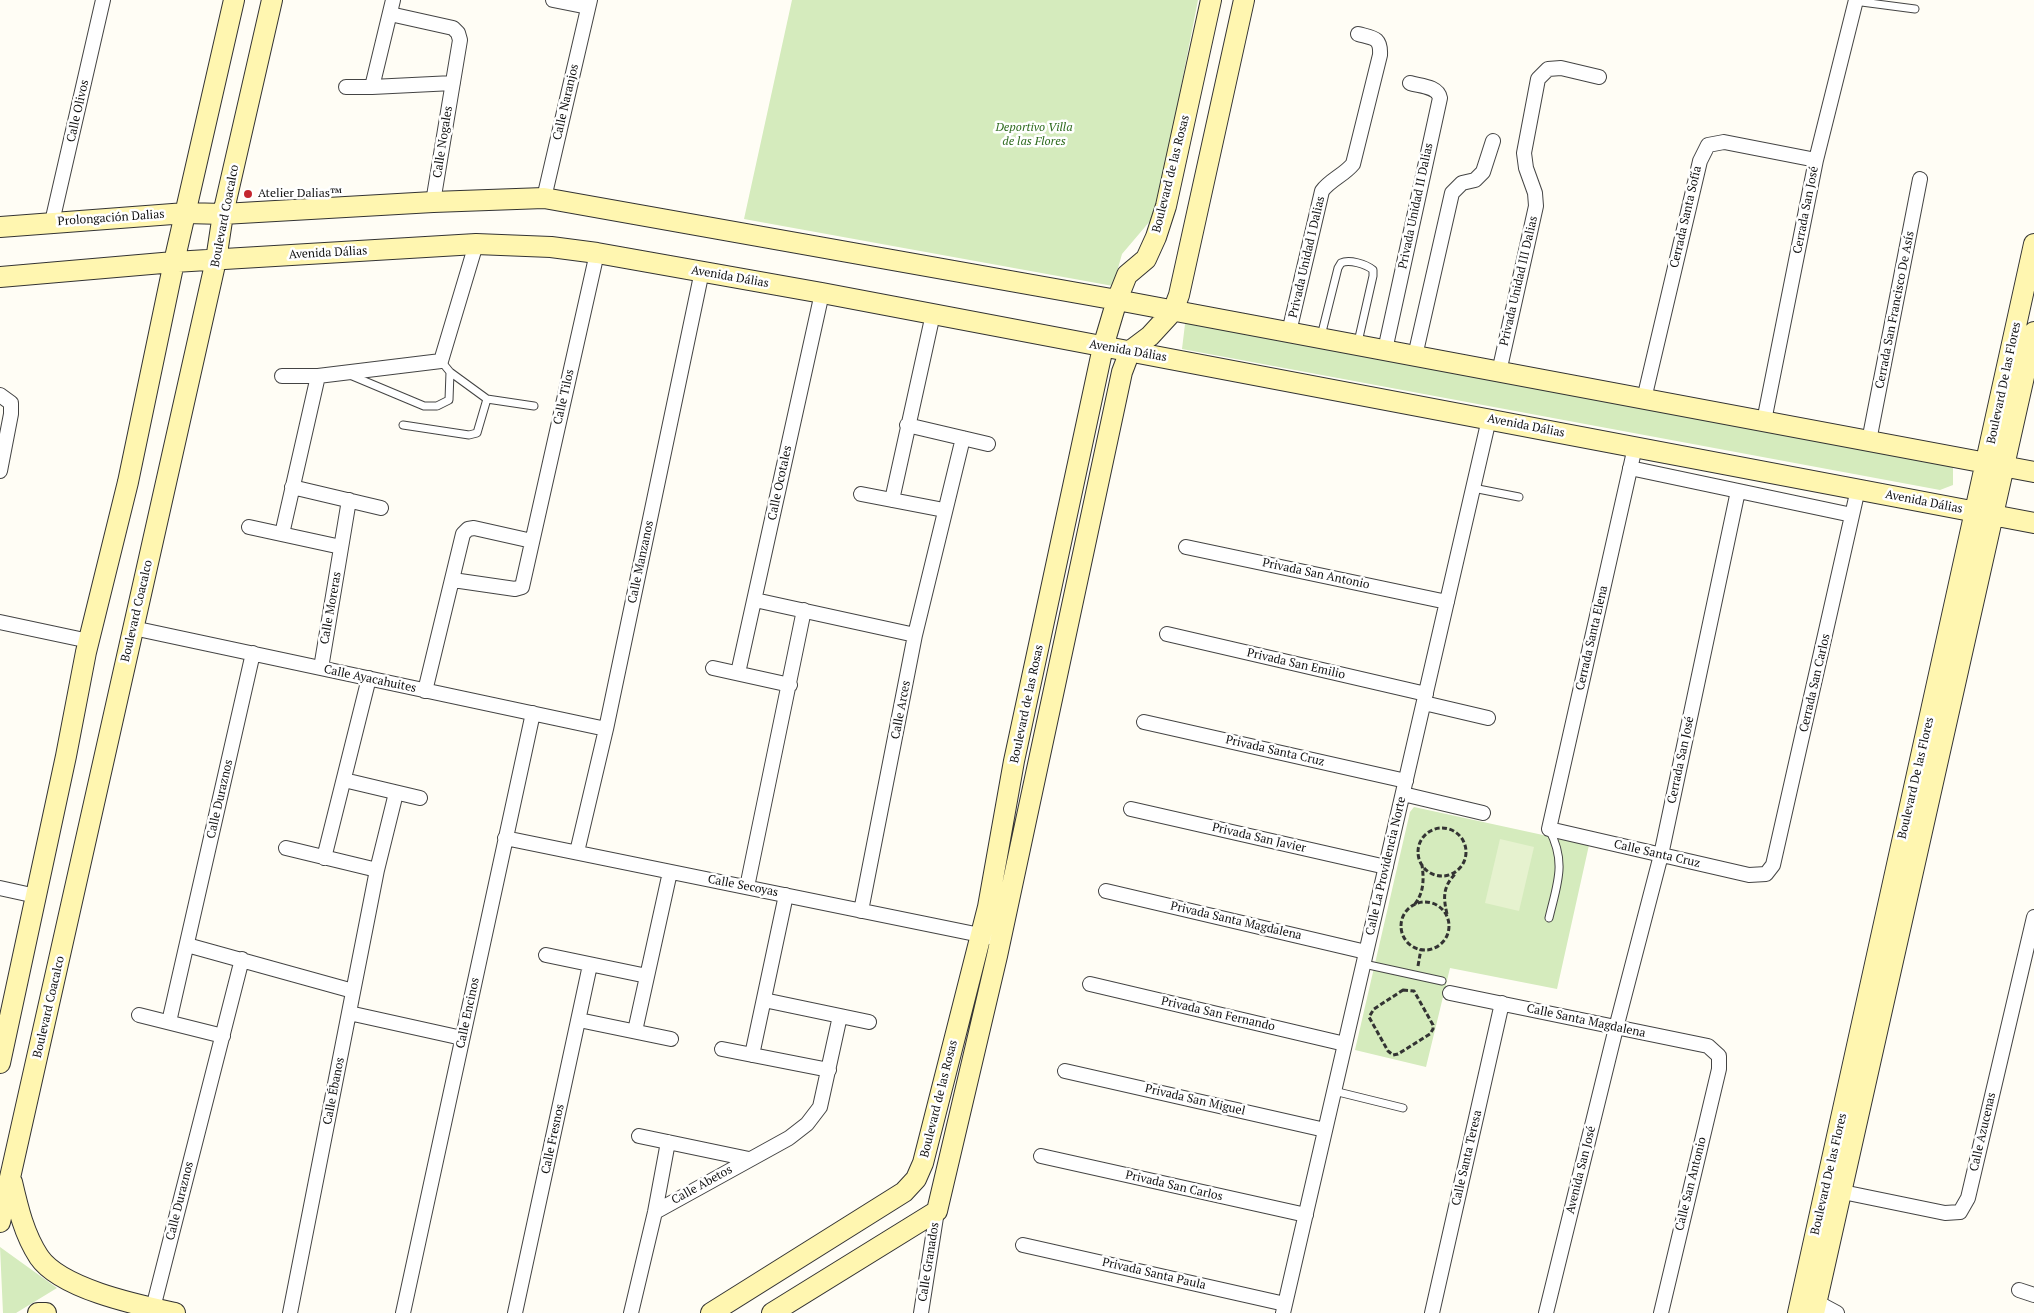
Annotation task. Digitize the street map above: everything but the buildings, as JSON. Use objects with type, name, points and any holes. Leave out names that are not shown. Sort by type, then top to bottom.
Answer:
[{"type":"main road","points":[[0,1063],[89,641],[128,482],[174,262],[234,0]]},
{"type":"main road","name":"Boulevard Coacalco","points":[[0,1222],[216,260],[223,214],[272,0]]},
{"type":"main road","name":"Boulevard de las Rosas","points":[[711,1313],[890,1202],[904,1192],[916,1179],[923,1162],[988,907],[1014,761],[1103,347],[1117,300],[1127,275],[1146,259],[1166,206],[1211,0]]},
{"type":"main road","points":[[1130,351],[1150,336],[1173,311],[1179,295],[1244,0]]},
{"type":"main road","points":[[223,214],[433,202],[544,198],[1117,300],[2034,472]]},
{"type":"main road","name":"Prolongación Dalias","points":[[0,227],[186,213],[223,214]]},
{"type":"main road","name":"Avenida Dálias","points":[[216,260],[476,244],[551,247],[597,253],[934,314],[2034,523]]},
{"type":"main road","name":"Boulevard De las Flores","points":[[1798,1313],[1811,1303],[1833,1190],[1995,465],[2034,244]]},
{"type":"main road","points":[[0,277],[216,260]]},
{"type":"main road","name":"Boulevard De las Flores","points":[[1995,465],[2034,332]]},
{"type":"main road","name":"Boulevard de las Rosas","points":[[937,1211],[1001,940],[1122,372],[1130,351]]},
{"type":"main road","points":[[11,1177],[21,1220],[30,1241],[40,1259],[55,1273],[90,1289],[127,1302],[175,1313]]},
{"type":"main road","points":[[772,1313],[937,1211]]},
{"type":"main road","points":[[38,1313],[46,1313]]},
{"type":"street","name":"Calle Olivos","points":[[52,222],[103,0]]},
{"type":"street","points":[[372,87],[393,0]]},
{"type":"street","name":"Calle Naranjos","points":[[544,198],[589,3],[553,0]]},
{"type":"street","name":"Cerrada San José","points":[[1764,421],[1816,160],[1854,0]]},
{"type":"street","name":"Calle Nogales","points":[[390,14],[453,28],[458,33],[460,40],[433,202]]},
{"type":"street","name":"Privada Unidad I Dalias","points":[[1289,332],[1322,192],[1328,184],[1346,173],[1353,164],[1380,55],[1380,44],[1377,39],[1358,34]]},
{"type":"street","name":"Privada Unidad III Dalias","points":[[1498,372],[1536,206],[1535,194],[1526,168],[1524,153],[1538,79],[1548,70],[1561,68],[1598,77]]},
{"type":"street","points":[[346,87],[453,83]]},
{"type":"street","name":"Privada Unidad II Dalias","points":[[1385,350],[1440,98],[1436,90],[1410,83]]},
{"type":"street","points":[[1415,356],[1452,194],[1462,183],[1475,180],[1483,172],[1494,141]]},
{"type":"street","name":"Cerrada Santa Sofía","points":[[1644,399],[1700,161],[1708,145],[1724,142],[1816,160]]},
{"type":"street","name":"Cerrada San Francisco De Asís","points":[[1869,441],[1920,179]]},
{"type":"street","points":[[282,376],[318,376],[441,361],[476,244]]},
{"type":"street","name":"Calle Tilos","points":[[453,580],[516,589],[522,587],[597,253]]},
{"type":"street","name":"Calle Manzanos","points":[[577,852],[606,729],[702,272]]},
{"type":"street","name":"Calle Ocotales","points":[[738,673],[822,293]]},
{"type":"street","points":[[892,500],[907,426],[934,314]]},
{"type":"street","points":[[282,534],[318,376]]},
{"type":"street","points":[[1,462],[11,414],[5,399]]},
{"type":"street","name":"Calle La Providencia Norte","points":[[1284,1309],[1489,419]]},
{"type":"street","points":[[907,426],[988,444]]},
{"type":"street","name":"Calle Arces","points":[[861,911],[915,635],[963,438]]},
{"type":"street","name":"Cerrada Santa Elena","points":[[1549,828],[1636,447]]},
{"type":"street","points":[[1630,468],[1852,515]]},
{"type":"street","points":[[292,487],[381,508]]},
{"type":"street","name":"Cerrada San Carlos","points":[[1766,874],[1774,865],[1858,489]]},
{"type":"street","name":"Cerrada San José","points":[[1616,1028],[1661,855],[1738,491]]},
{"type":"street","points":[[861,494],[944,510]]},
{"type":"street","name":"Calle Moreras","points":[[321,668],[349,500]]},
{"type":"street","points":[[249,527],[341,547]]},
{"type":"street","points":[[426,691],[463,534],[468,529],[474,528],[532,541]]},
{"type":"street","name":"Privada San Antonio","points":[[1186,547],[1447,602]]},
{"type":"street","points":[[754,600],[915,635]]},
{"type":"street","points":[[747,887],[804,610]]},
{"type":"street","points":[[0,622],[89,641]]},
{"type":"street","name":"Calle Ayacahuites","points":[[133,628],[606,729]]},
{"type":"street","name":"Privada San Emilio","points":[[1166,634],[1425,699],[1488,718]]},
{"type":"street","name":"Calle Duraznos","points":[[169,1022],[253,653]]},
{"type":"street","points":[[713,668],[790,684]]},
{"type":"street","points":[[324,858],[369,678]]},
{"type":"street","name":"Calle Encinos","points":[[403,1313],[533,714]]},
{"type":"street","name":"Privada Santa Cruz","points":[[1144,722],[1404,787]]},
{"type":"street","points":[[344,780],[420,798]]},
{"type":"street","points":[[1404,787],[1483,813]]},
{"type":"street","name":"Calle Ébanos","points":[[290,1313],[377,870],[396,793]]},
{"type":"street","name":"Privada San Javier","points":[[1131,809],[1386,867]]},
{"type":"street","name":"Calle Santa Cruz","points":[[1549,828],[1749,875],[1766,874]]},
{"type":"street","name":"Calle Secoyas","points":[[505,838],[1001,940]]},
{"type":"street","points":[[286,848],[377,870]]},
{"type":"street","points":[[635,1031],[670,872]]},
{"type":"street","points":[[0,888],[36,896]]},
{"type":"street","name":"Privada Santa Magdalena","points":[[1106,891],[1365,958]]},
{"type":"street","points":[[752,1055],[786,895]]},
{"type":"street","name":"Calle Azucenas","points":[[1833,1190],[1945,1214],[1960,1212],[1968,1198],[2034,918]]},
{"type":"street","points":[[187,945],[353,991]]},
{"type":"street","points":[[546,955],[647,976]]},
{"type":"street","name":"Calle Duraznos","points":[[153,1308],[242,960]]},
{"type":"street","name":"Calle Fresnos","points":[[515,1313],[590,965]]},
{"type":"street","name":"Privada San Fernando","points":[[1090,984],[1345,1044]]},
{"type":"street","name":"Calle Santa Magdalena","points":[[1446,987],[1502,1004],[1708,1046],[1719,1056]]},
{"type":"street","points":[[764,1000],[868,1022]]},
{"type":"street","name":"Calle Santa Teresa","points":[[1432,1313],[1502,1004]]},
{"type":"street","points":[[349,1013],[462,1038]]},
{"type":"street","points":[[139,1015],[222,1036]]},
{"type":"street","name":"Calle Abetos","points":[[655,1212],[789,1138],[807,1124],[820,1107],[840,1016]]},
{"type":"street","points":[[579,1020],[671,1039]]},
{"type":"street","name":"Avenida San José","points":[[1546,1313],[1616,1028]]},
{"type":"street","points":[[722,1049],[829,1070]]},
{"type":"street","name":"Calle San Antonio","points":[[1661,1313],[1719,1069],[1719,1056]]},
{"type":"street","name":"Privada San Miguel","points":[[1065,1071],[1325,1130]]},
{"type":"street","name":"Calle Abetos","points":[[640,1136],[749,1160]]},
{"type":"street","name":"Calle Abetos","points":[[631,1313],[655,1212],[668,1142]]},
{"type":"street","name":"Privada San Carlos","points":[[1041,1156],[1306,1215]]},
{"type":"street","name":"Calle Granados","points":[[921,1313],[937,1211]]},
{"type":"street","name":"Privada Santa Paula","points":[[1023,1245],[1284,1309]]},
{"type":"street","points":[[2019,1290],[2034,1294]]},
{"type":"street","points":[[1811,1303],[1837,1313]]},
{"type":"lane","points":[[1854,0],[1915,9]]},
{"type":"lane","points":[[1320,338],[1338,268],[1341,262],[1346,261],[1368,266],[1373,270],[1357,345]]},
{"type":"lane","points":[[441,361],[450,372],[488,399],[534,406]]},
{"type":"lane","points":[[342,372],[424,406],[437,406],[449,400],[450,372]]},
{"type":"lane","points":[[403,425],[469,435],[478,433],[488,399]]},
{"type":"lane","points":[[1473,488],[1519,497]]},
{"type":"lane","points":[[1549,828],[1556,842],[1561,870],[1549,918]]},
{"type":"lane","points":[[1365,958],[1446,987]]},
{"type":"lane","points":[[1334,1091],[1404,1108]]},
{"type":"path","points":[[1422,865],[1434,875],[1450,875],[1456,871],[1462,866],[1466,851],[1461,837],[1448,829],[1440,828],[1425,835],[1418,849],[1422,865],[1421,896],[1404,916],[1402,931],[1405,939],[1418,949],[1433,949],[1445,940],[1449,925],[1444,894],[1448,882],[1456,871]]},
{"type":"path","points":[[1415,904],[1431,903],[1444,911],[1448,918]]},
{"type":"path","points":[[1403,990],[1412,991],[1433,1025],[1433,1029],[1430,1034],[1398,1054],[1393,1055],[1388,1050],[1369,1016],[1374,1009],[1403,990]]},
{"type":"green space","name":"Deportivo Villa de las Flores","points":[[792,0],[1198,0],[1156,214],[1122,254],[1113,286],[744,219]]},
{"type":"green space","points":[[1191,321],[1953,466],[1953,485],[1940,490],[1182,349],[1185,324]]},
{"type":"green space","points":[[1414,807],[1589,845],[1557,989],[1450,968],[1426,1067],[1355,1050],[1410,812]]},
{"type":"green space","points":[[1500,839],[1534,847],[1519,911],[1485,903]]},
{"type":"green space","points":[[0,1247],[57,1288],[16,1313],[3,1313]]},
{"type":"place","name":"Atelier Dalias™","points":[[248,194]]}]
